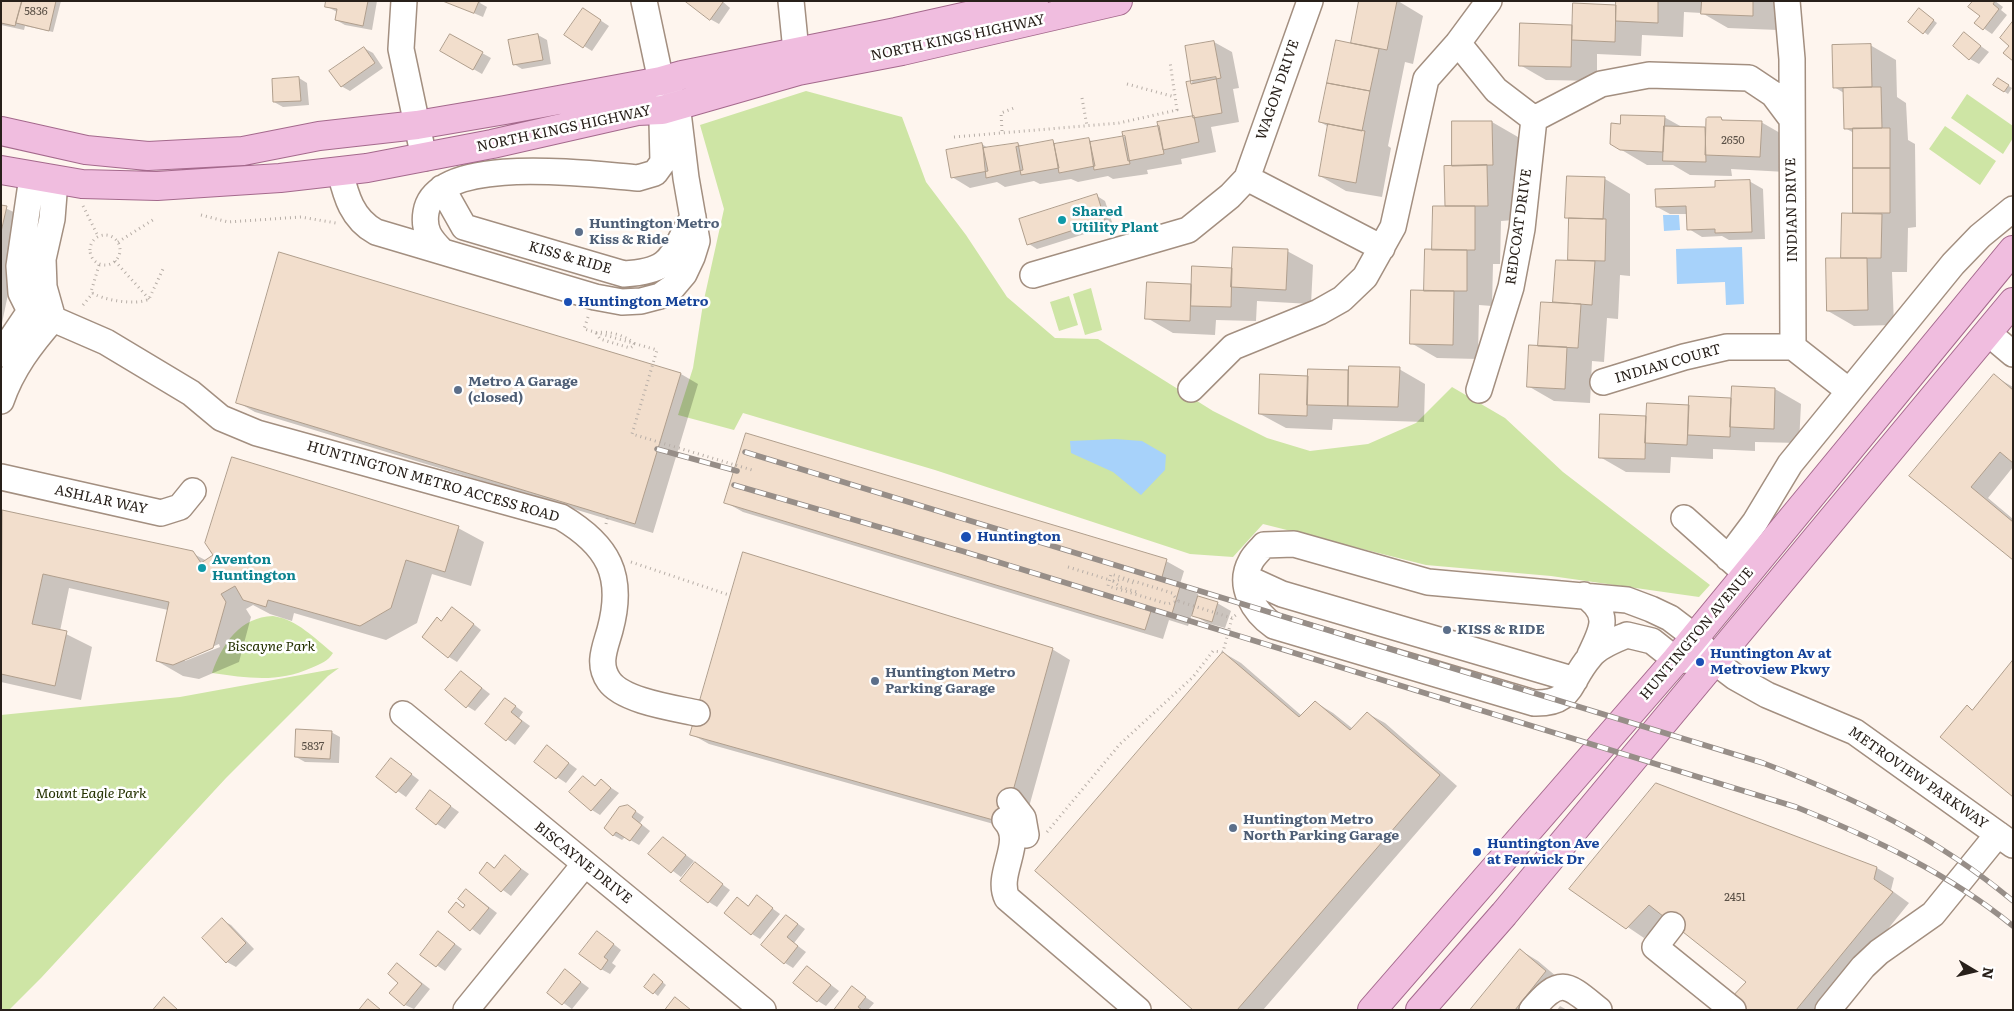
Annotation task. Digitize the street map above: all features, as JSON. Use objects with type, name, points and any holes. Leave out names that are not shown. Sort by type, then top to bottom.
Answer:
[{"type":"main road","name":"NORTH KINGS HIGHWAY","points":[[1,170],[44,179],[157,186],[340,172],[424,158],[637,111],[669,107],[798,61],[1034,1]]},
{"type":"main road","name":"NORTH KINGS HIGHWAY","points":[[1,131],[86,150],[148,156],[242,151],[319,136],[417,125],[661,81],[798,61],[902,51],[1118,1]]},
{"type":"main road","points":[[44,142],[44,179]]},
{"type":"main road","name":"HUNTINGTON AVENUE","points":[[1372,1010],[1676,660],[1695,637],[1738,566],[2013,250]]},
{"type":"main road","points":[[1420,1010],[1504,914],[2013,302]]},
{"type":"street","points":[[404,1],[401,49],[424,158]]},
{"type":"street","points":[[340,172],[349,204],[365,226],[386,236],[595,297],[622,302],[641,301],[660,296],[673,287],[684,274],[697,241],[681,149],[661,81],[644,1]]},
{"type":"street","points":[[791,1],[798,61]]},
{"type":"street","name":"WAGON DRIVE","points":[[1033,275],[1188,230],[1230,196],[1247,178],[1310,1]]},
{"type":"street","points":[[1192,389],[1233,347],[1318,312],[1342,299],[1364,277],[1393,228],[1426,79],[1458,43],[1489,1]]},
{"type":"street","name":"INDIAN DRIVE","points":[[1787,1],[1792,59],[1794,347]]},
{"type":"street","points":[[1458,43],[1496,90],[1534,119],[1601,84],[1650,75],[1750,78],[1773,94],[1791,118]]},
{"type":"street","points":[[442,251],[430,239],[425,229],[428,204],[433,196],[442,188],[473,175],[509,171],[638,178],[655,173],[663,162],[669,107]]},
{"type":"street","name":"REDCOAT DRIVE","points":[[1479,390],[1511,287],[1522,229],[1534,119]]},
{"type":"street","points":[[1247,178],[1382,248]]},
{"type":"street","points":[[41,315],[21,293],[18,266],[44,179]]},
{"type":"street","name":"KISS & RIDE","points":[[442,188],[464,227],[624,274],[648,273],[662,267],[672,255],[693,217]]},
{"type":"street","points":[[1684,518],[1738,566],[1755,522],[1790,464],[1952,264],[1980,236],[2013,209]]},
{"type":"street","points":[[1,354],[41,315]]},
{"type":"street","points":[[1,401],[9,377],[36,338],[41,315]]},
{"type":"street","name":"HUNTINGTON METRO ACCESS ROAD","points":[[41,315],[141,361],[192,393],[221,418],[257,433],[561,517],[584,530],[599,547],[612,570],[616,596],[610,630],[602,653],[604,668],[609,681],[630,695],[697,713]]},
{"type":"street","points":[[1988,333],[2013,354]]},
{"type":"street","points":[[1794,347],[1850,391]]},
{"type":"street","name":"INDIAN COURT","points":[[1604,382],[1684,357],[1728,348],[1794,347]]},
{"type":"street","name":"ASHLAR WAY","points":[[1,477],[161,512],[180,507],[192,490]]},
{"type":"street","name":"METROVIEW PARKWAY","points":[[1246,578],[1251,562],[1264,545],[1294,544],[1428,582],[1627,600],[1641,604],[1670,618],[1695,637],[1714,661],[1749,686],[1855,732],[2005,840]]},
{"type":"street","points":[[1246,578],[1250,600],[1260,616],[1274,626],[1534,704],[1551,704],[1564,697],[1590,656],[1601,629],[1602,616],[1597,605],[1584,596]]},
{"type":"street","points":[[1246,578],[1282,594],[1575,680]]},
{"type":"street","points":[[1590,656],[1627,635],[1652,641],[1676,660],[1714,661]]},
{"type":"street","name":"BISCAYNE DRIVE","points":[[404,714],[759,1008]]},
{"type":"street","points":[[1008,811],[1023,818],[1026,832],[1024,846],[1003,884],[1004,892],[1012,904],[1138,1010]]},
{"type":"street","points":[[1828,1010],[1863,967],[1879,952],[1933,914],[2005,840]]},
{"type":"street","points":[[466,1010],[584,864]]},
{"type":"street","points":[[1672,925],[1655,947],[1733,1010]]},
{"type":"street","points":[[1532,1010],[1544,995],[1555,988],[1572,988],[1599,1010]]},
{"type":"path","points":[[954,136],[1120,123],[1177,110],[1170,62]]},
{"type":"path","points":[[1126,84],[1175,97]]},
{"type":"path","points":[[1082,98],[1087,126]]},
{"type":"path","points":[[1002,132],[1001,112],[1014,108]]},
{"type":"path","points":[[83,205],[98,236]]},
{"type":"path","points":[[201,216],[228,222],[309,218],[337,223],[342,228]]},
{"type":"path","points":[[118,242],[156,218]]},
{"type":"path","points":[[107,235],[118,242],[120,250],[115,261],[108,266],[99,264],[91,258],[91,243],[98,236],[107,235]]},
{"type":"path","points":[[115,261],[149,299]]},
{"type":"path","points":[[99,264],[91,292],[97,297],[138,303],[149,299],[163,269]]},
{"type":"path","points":[[83,305],[93,293]]},
{"type":"path","points":[[589,316],[584,329],[657,350],[632,434],[644,439],[752,470],[646,437],[644,439]]},
{"type":"path","points":[[608,515],[606,525],[611,531]]},
{"type":"path","points":[[626,555],[630,562],[729,595]]},
{"type":"path","points":[[1068,567],[1110,580]]},
{"type":"path","points":[[1046,832],[1120,744],[1193,677],[1213,651],[1223,652],[1232,618],[1178,601],[1169,602],[1168,604],[1108,586],[1111,574],[1171,594],[1178,601]]},
{"type":"path","points":[[1169,602],[1120,587],[1113,581],[1122,579],[1171,594]]},
{"type":"green space","points":[[806,91],[902,117],[926,182],[966,235],[1007,297],[1055,338],[1098,339],[1213,411],[1267,438],[1310,451],[1368,444],[1416,423],[1452,387],[1505,418],[1563,472],[1710,585],[1699,597],[1551,576],[1426,565],[1263,524],[1233,557],[1190,554],[935,470],[743,413],[734,430],[678,415],[693,368],[703,304],[724,209],[700,125]]},
{"type":"green space","points":[[1967,94],[2013,126],[2013,138],[2003,154],[1951,118]]},
{"type":"green space","points":[[1945,126],[1996,161],[1980,185],[1929,149]]},
{"type":"green space","points":[[1091,288],[1102,330],[1085,335],[1073,294]]},
{"type":"green space","points":[[1069,296],[1078,325],[1059,331],[1050,302]]},
{"type":"green space","name":"Biscayne Park","points":[[273,616],[290,621],[333,653],[321,664],[287,676],[250,678],[212,673],[221,652],[234,634],[251,621]]},
{"type":"green space","name":"Mount Eagle Park","points":[[339,668],[328,676],[226,778],[41,978],[9,1010],[1,1010],[1,715],[180,697]]},
{"type":"water","points":[[1663,215],[1679,215],[1680,230],[1664,231]]},
{"type":"water","points":[[1742,247],[1744,304],[1726,305],[1725,282],[1677,284],[1676,249]]},
{"type":"water","points":[[1115,439],[1142,441],[1166,455],[1165,470],[1141,495],[1113,472],[1071,453],[1070,441]]},
{"type":"building","points":[[1,1],[22,1],[15,26],[1,23]]},
{"type":"building","points":[[22,1],[56,1],[49,31],[16,23]]},
{"type":"building","points":[[326,1],[368,1],[363,26],[335,20],[337,9],[325,7]]},
{"type":"building","points":[[443,1],[479,1],[474,13]]},
{"type":"building","points":[[685,1],[722,1],[723,2],[710,20]]},
{"type":"building","points":[[1359,1],[1397,1],[1387,50],[1351,43]]},
{"type":"building","points":[[1616,1],[1658,1],[1658,23],[1616,21]]},
{"type":"building","points":[[1702,1],[1753,1],[1753,16],[1701,14]]},
{"type":"building","points":[[1973,1],[1995,1],[1993,4],[1999,9],[1983,30],[1974,23],[1980,16],[1968,7]]},
{"type":"building","points":[[1573,3],[1616,5],[1615,42],[1572,40]]},
{"type":"building","points":[[583,8],[601,20],[583,48],[564,35]]},
{"type":"building","points":[[1919,8],[1934,20],[1923,34],[1908,22]]},
{"type":"building","points":[[2013,21],[2013,61],[2003,53],[2009,46],[2000,38]]},
{"type":"building","points":[[1520,23],[1572,25],[1571,67],[1519,66]]},
{"type":"building","points":[[1964,32],[1981,46],[1969,60],[1953,46]]},
{"type":"building","points":[[450,34],[483,52],[473,70],[440,51]]},
{"type":"building","points":[[538,34],[543,60],[513,65],[508,40]]},
{"type":"building","points":[[1336,40],[1379,49],[1370,91],[1327,83]]},
{"type":"building","points":[[1214,41],[1221,78],[1191,84],[1185,46]]},
{"type":"building","points":[[1871,44],[1872,87],[1833,88],[1832,45]]},
{"type":"building","points":[[364,47],[375,63],[341,87],[329,71]]},
{"type":"building","points":[[299,77],[301,101],[273,102],[272,79]]},
{"type":"building","points":[[1216,77],[1222,113],[1193,118],[1186,82]]},
{"type":"building","points":[[1998,78],[2009,85],[2004,92],[1993,85]]},
{"type":"building","points":[[1327,83],[1370,91],[1362,131],[1319,122]]},
{"type":"building","points":[[1881,87],[1882,128],[1844,129],[1843,88]]},
{"type":"building","points":[[1621,115],[1665,116],[1663,152],[1620,150],[1610,144],[1611,123],[1620,124]]},
{"type":"building","points":[[1194,116],[1199,142],[1163,150],[1157,122]]},
{"type":"building","points":[[1708,117],[1721,117],[1722,120],[1762,121],[1760,157],[1705,155],[1706,119]]},
{"type":"building","points":[[1452,121],[1492,121],[1493,165],[1452,166]]},
{"type":"building","points":[[1328,124],[1365,131],[1356,183],[1319,176]]},
{"type":"building","points":[[1159,126],[1164,154],[1128,161],[1122,132]]},
{"type":"building","points":[[1664,126],[1705,127],[1706,162],[1663,161]]},
{"type":"building","points":[[1853,128],[1890,128],[1890,168],[1853,168]]},
{"type":"building","points":[[1125,136],[1130,164],[1094,170],[1090,142]]},
{"type":"building","points":[[1089,138],[1095,166],[1059,173],[1054,144]]},
{"type":"building","points":[[1053,140],[1059,168],[1021,175],[1016,147]]},
{"type":"building","points":[[982,143],[988,171],[951,178],[946,150]]},
{"type":"building","points":[[1018,143],[1023,170],[986,178],[983,148]]},
{"type":"building","points":[[1487,165],[1488,206],[1445,206],[1444,166]]},
{"type":"building","points":[[1853,168],[1890,168],[1890,213],[1853,213]]},
{"type":"building","points":[[1567,176],[1605,177],[1603,219],[1565,218]]},
{"type":"building","points":[[1750,180],[1752,232],[1715,233],[1715,229],[1687,230],[1686,206],[1656,207],[1655,189],[1715,187],[1715,181]]},
{"type":"building","name":"Shared Utility Plant","points":[[1097,194],[1105,220],[1027,245],[1019,219]]},
{"type":"building","points":[[1,205],[7,206],[1,232]]},
{"type":"building","points":[[1433,206],[1475,206],[1475,250],[1432,250]]},
{"type":"building","points":[[1842,213],[1882,214],[1881,258],[1841,258]]},
{"type":"building","points":[[1569,218],[1606,219],[1605,261],[1568,260]]},
{"type":"building","points":[[1233,247],[1288,249],[1286,290],[1231,287]]},
{"type":"building","points":[[1425,249],[1467,250],[1467,291],[1424,291]]},
{"type":"building","name":"Metro A Garage (closed)","points":[[279,252],[681,373],[635,524],[236,403]]},
{"type":"building","points":[[1826,258],[1867,258],[1868,310],[1827,311]]},
{"type":"building","points":[[1556,260],[1595,261],[1592,305],[1553,302]]},
{"type":"building","points":[[1192,266],[1232,268],[1231,307],[1191,306]]},
{"type":"building","points":[[1147,282],[1191,284],[1190,321],[1145,319]]},
{"type":"building","points":[[1411,290],[1454,291],[1453,345],[1410,344]]},
{"type":"building","points":[[1541,302],[1581,304],[1578,348],[1538,346]]},
{"type":"building","points":[[1529,345],[1567,347],[1565,389],[1527,387]]},
{"type":"building","points":[[1349,366],[1400,367],[1398,407],[1348,406]]},
{"type":"building","points":[[1308,369],[1348,370],[1348,406],[1307,405]]},
{"type":"building","points":[[1260,374],[1308,376],[1307,416],[1259,414]]},
{"type":"building","points":[[1994,374],[2013,390],[2013,463],[2000,452],[1971,487],[2013,522],[2013,560],[1909,476]]},
{"type":"building","points":[[1732,386],[1775,388],[1774,429],[1730,427]]},
{"type":"building","points":[[1689,396],[1731,398],[1730,437],[1688,435]]},
{"type":"building","points":[[1647,403],[1689,405],[1687,445],[1645,443]]},
{"type":"building","points":[[1600,414],[1646,416],[1645,459],[1599,458]]},
{"type":"building","points":[[746,433],[1167,559],[1162,577],[1181,583],[1171,617],[1151,611],[1145,630],[724,503]]},
{"type":"building","name":"Aventon Huntington","points":[[232,457],[459,526],[445,572],[406,560],[391,608],[360,626],[268,600],[266,607],[243,600],[235,586],[221,594],[226,602],[213,648],[173,665],[156,661],[169,602],[43,574],[32,624],[67,631],[55,686],[1,674],[2,510],[193,551],[201,563],[213,555],[205,543]]},
{"type":"building","name":"Huntington Metro Parking Garage","points":[[743,552],[1053,648],[1004,823],[690,735]]},
{"type":"building","points":[[1198,596],[1218,602],[1212,622],[1192,616]]},
{"type":"building","points":[[452,607],[474,624],[448,658],[422,637],[437,617],[441,621]]},
{"type":"building","name":"Huntington Metro North Parking Garage","points":[[1223,652],[1299,717],[1315,701],[1350,730],[1367,712],[1440,775],[1237,1010],[1193,1010],[1035,871]]},
{"type":"building","points":[[2013,660],[2013,797],[1940,737],[1967,705],[1972,710]]},
{"type":"building","points":[[461,671],[482,688],[466,708],[445,690]]},
{"type":"building","points":[[505,698],[516,706],[511,712],[522,721],[506,741],[485,724]]},
{"type":"building","points":[[296,729],[332,731],[330,759],[295,757]]},
{"type":"building","points":[[547,745],[569,763],[556,779],[534,762]]},
{"type":"building","points":[[391,758],[412,774],[396,793],[376,777]]},
{"type":"building","points":[[583,776],[595,786],[601,779],[611,788],[591,811],[569,792]]},
{"type":"building","points":[[1656,783],[1877,867],[1874,879],[1893,892],[1796,1010],[1746,1010],[1730,999],[1746,982],[1649,905],[1626,929],[1569,889]]},
{"type":"building","points":[[430,790],[451,806],[436,825],[416,809]]},
{"type":"building","points":[[628,805],[636,811],[632,817],[642,825],[630,841],[616,832],[613,836],[604,828],[619,807]]},
{"type":"building","points":[[663,837],[686,855],[671,873],[648,854]]},
{"type":"building","points":[[505,855],[521,869],[501,892],[479,873],[487,862],[494,868]]},
{"type":"building","points":[[695,862],[723,884],[708,903],[680,881]]},
{"type":"building","points":[[466,889],[489,908],[470,931],[448,912],[456,902],[463,908],[465,905],[458,899]]},
{"type":"building","points":[[757,895],[773,908],[751,935],[724,913],[737,897],[748,906]]},
{"type":"building","points":[[786,915],[798,924],[787,937],[798,946],[784,964],[761,945]]},
{"type":"building","points":[[222,918],[246,943],[226,963],[202,938]]},
{"type":"building","points":[[438,931],[455,944],[436,967],[420,955]]},
{"type":"building","points":[[597,931],[614,944],[604,957],[608,960],[601,970],[579,954]]},
{"type":"building","points":[[1520,949],[1546,971],[1515,1010],[1470,1010]]},
{"type":"building","points":[[397,963],[422,984],[404,1006],[389,993],[398,983],[388,974]]},
{"type":"building","points":[[807,966],[831,985],[817,1002],[793,983]]},
{"type":"building","points":[[565,969],[581,982],[562,1005],[547,993]]},
{"type":"building","points":[[654,974],[663,982],[653,994],[644,987]]},
{"type":"building","points":[[852,986],[866,997],[858,1007],[862,1010],[834,1010]]},
{"type":"building","points":[[164,997],[178,1010],[153,1010]]},
{"type":"building","points":[[675,997],[691,1010],[665,1010]]},
{"type":"building","points":[[368,999],[381,1010],[359,1010]]},
{"type":"railway","points":[[657,449],[737,471]]},
{"type":"railway","points":[[745,452],[1763,763],[1830,790],[1894,821],[1954,857],[2013,901]]},
{"type":"railway","points":[[734,485],[962,551],[1796,807],[1853,831],[1909,858],[1962,889],[2013,926]]},
{"type":"place","name":"Shared Utility Plant","points":[[1062,220]]},
{"type":"place","name":"Huntington Metro Kiss & Ride","points":[[579,232]]},
{"type":"place","name":"Huntington Metro","points":[[568,302]]},
{"type":"place","name":"Metro A Garage (closed)","points":[[458,390]]},
{"type":"place","name":"Huntington","points":[[966,537]]},
{"type":"place","name":"Aventon Huntington","points":[[202,568]]},
{"type":"place","name":"KISS & RIDE","points":[[1447,630]]},
{"type":"place","name":"Huntington Av at Metroview Pkwy","points":[[1700,662]]},
{"type":"place","name":"Huntington Metro Parking Garage","points":[[875,681]]},
{"type":"place","name":"Huntington Metro North Parking Garage","points":[[1233,828]]},
{"type":"place","name":"Huntington Ave at Fenwick Dr","points":[[1477,852]]}]
